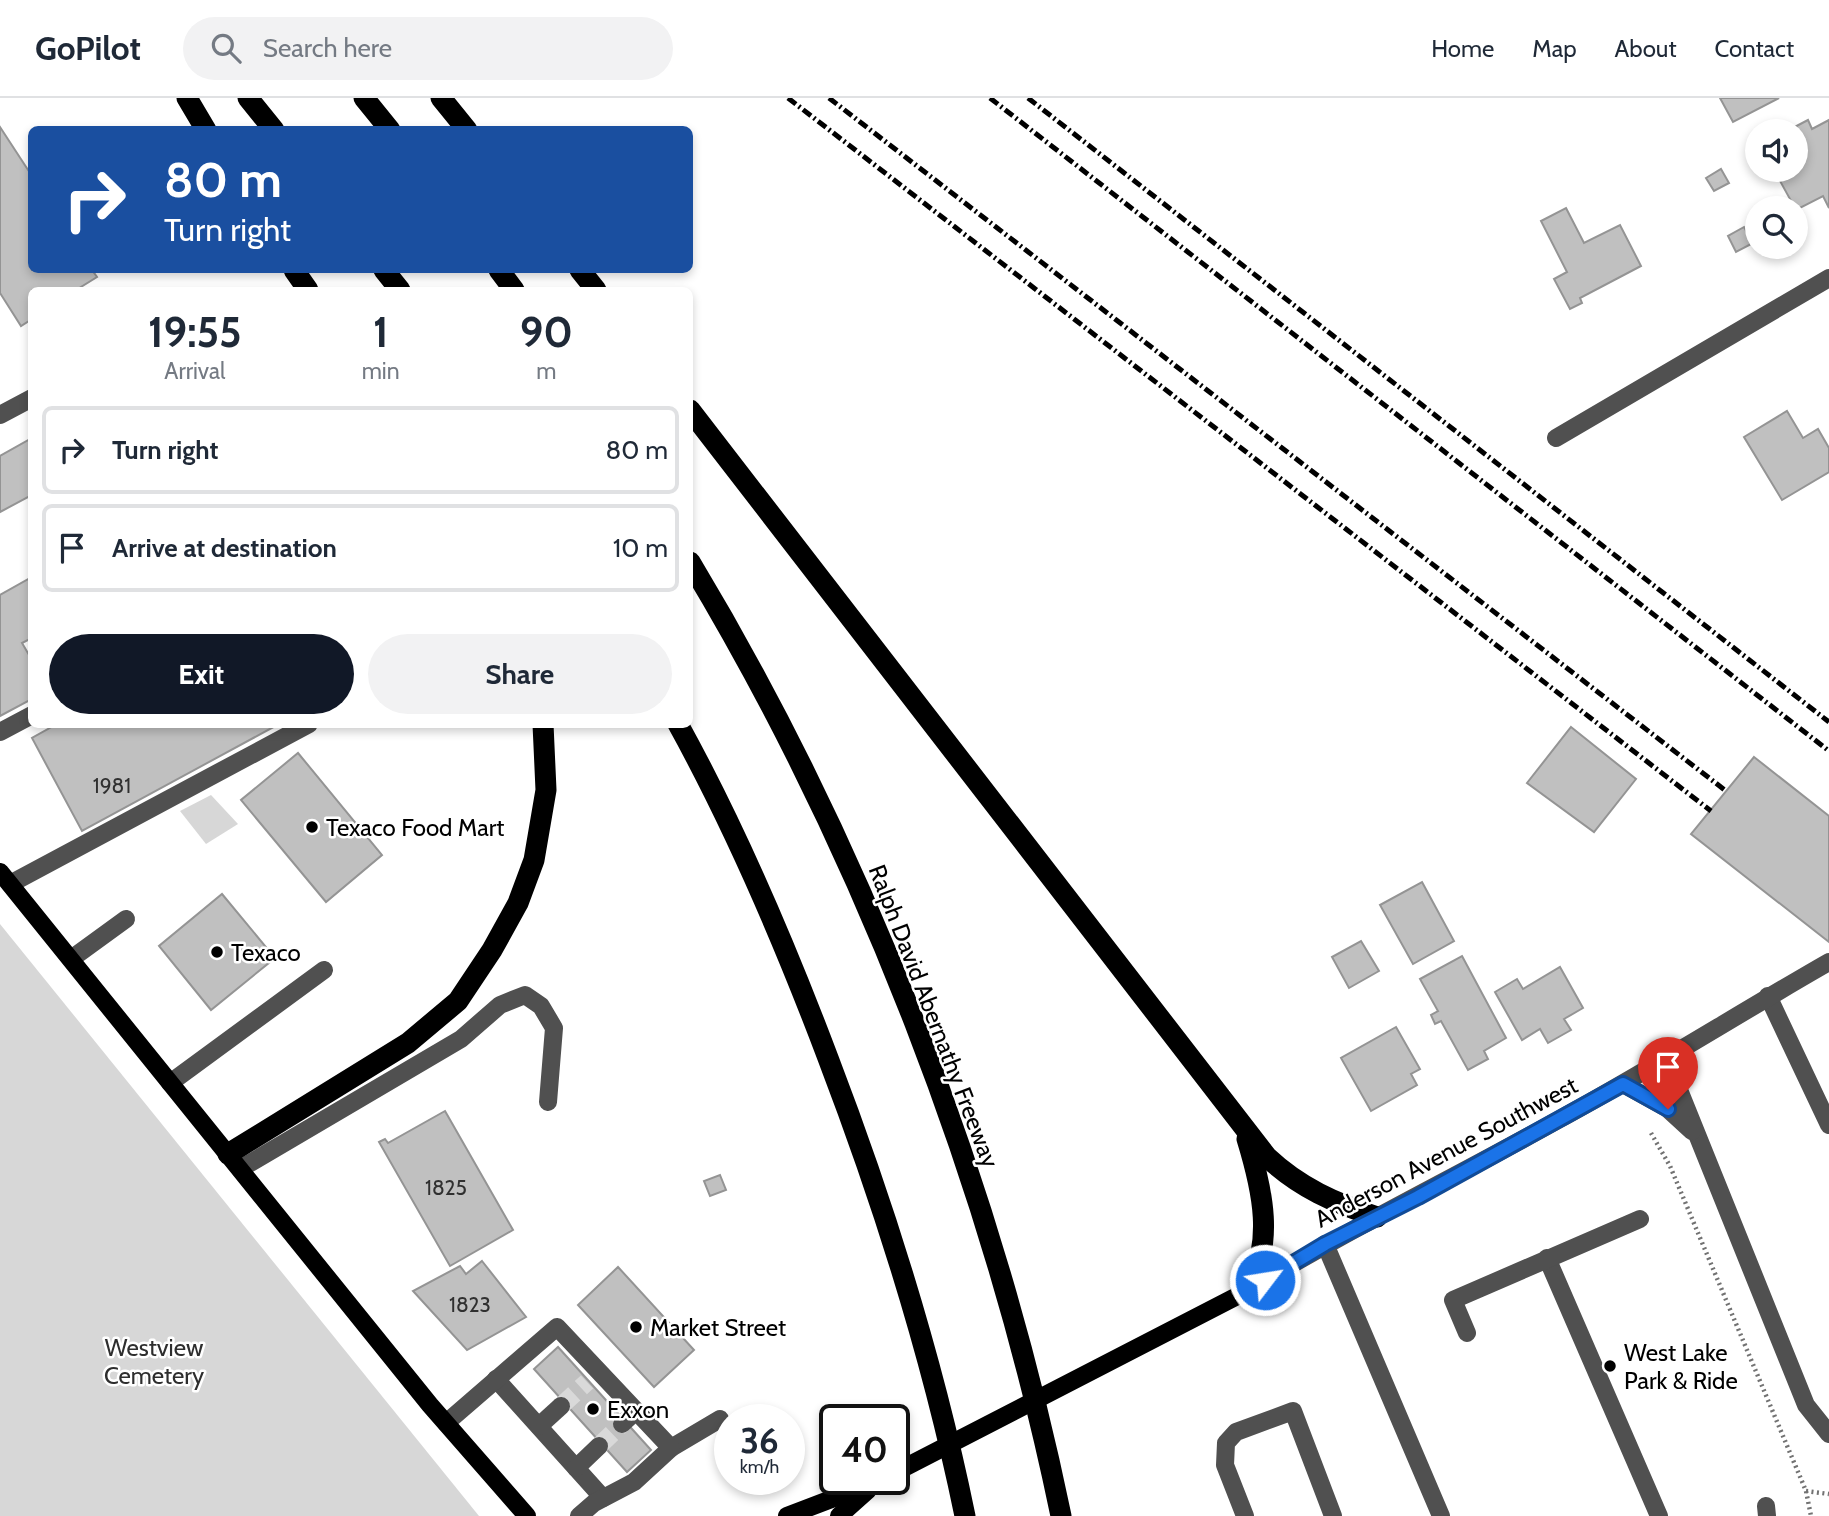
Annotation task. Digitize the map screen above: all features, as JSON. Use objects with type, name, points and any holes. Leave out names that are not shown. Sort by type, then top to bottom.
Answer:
[{"type":"highway","points":[[187,98],[204,126]]},
{"type":"highway","points":[[248,98],[271,126]]},
{"type":"highway","points":[[364,98],[387,126]]},
{"type":"highway","points":[[441,98],[464,126]]},
{"type":"highway","points":[[386,273],[398,287]]},
{"type":"highway","points":[[582,273],[594,287]]},
{"type":"highway","points":[[693,414],[1244,1127],[1291,1179],[1341,1205],[1377,1217]]},
{"type":"highway","name":"Ralph David Abernathy Freeway","points":[[693,568],[801,766],[862,897],[921,1045],[1001,1277],[1031,1377],[1062,1516]]},
{"type":"highway","points":[[234,1161],[408,1043],[458,1001],[499,938],[518,902],[534,860],[545,790],[543,728]]},
{"type":"highway","points":[[680,728],[744,854],[791,960],[866,1158],[917,1323],[965,1516]]},
{"type":"highway","points":[[1244,1127],[1259,1177],[1265,1229],[1253,1279],[1245,1292]]},
{"type":"main road","points":[[5,878],[446,1423],[527,1516]]},
{"type":"main road","name":"Anderson Avenue Southwest","points":[[910,1465],[1245,1292]]},
{"type":"main road","points":[[787,1516],[843,1495]]},
{"type":"main road","points":[[839,1516],[864,1495]]},
{"type":"street","points":[[1556,438],[1829,278]]},
{"type":"street","points":[[0,415],[28,400]]},
{"type":"street","points":[[0,732],[28,717]]},
{"type":"street","points":[[5,878],[301,728]]},
{"type":"street","points":[[71,959],[126,919]]},
{"type":"street","name":"Anderson Avenue Southwest","points":[[1245,1292],[1325,1244],[1418,1197],[1667,1060],[1829,962]]},
{"type":"street","points":[[170,1083],[324,970]]},
{"type":"street","points":[[234,1161],[461,1039],[500,1005],[525,995],[541,1006],[554,1028],[548,1102]]},
{"type":"street","points":[[1769,996],[1829,1125]]},
{"type":"street","points":[[1667,1060],[1805,1405],[1829,1434]]},
{"type":"street","points":[[1623,1084],[1668,1109],[1698,1136]]},
{"type":"street","points":[[1467,1334],[1453,1300],[1640,1219]]},
{"type":"street","points":[[1325,1244],[1441,1516]]},
{"type":"street","points":[[1547,1258],[1659,1516]]},
{"type":"street","points":[[446,1423],[557,1327],[593,1377],[636,1411],[671,1448]]},
{"type":"street","points":[[496,1379],[603,1498]]},
{"type":"street","points":[[539,1426],[561,1406]]},
{"type":"street","points":[[622,1424],[636,1411]]},
{"type":"street","points":[[1245,1516],[1225,1465],[1226,1443],[1236,1432],[1293,1412],[1333,1516]]},
{"type":"street","points":[[579,1516],[603,1498],[634,1482],[671,1448],[714,1423]]},
{"type":"street","points":[[576,1468],[599,1446]]},
{"type":"path","points":[[1670,1166],[1806,1492],[1811,1516]]},
{"type":"path","points":[[1806,1492],[1829,1494]]},
{"type":"green space","points":[[211,795],[238,824],[206,844],[180,811]]},
{"type":"green space","name":"Westview Cemetery","points":[[0,924],[479,1516],[0,1516]]},
{"type":"building","points":[[1720,98],[1779,98],[1733,122]]},
{"type":"building","points":[[1808,120],[1812,129],[1829,120],[1829,208],[1823,196],[1808,204],[1808,196],[1788,196],[1781,182],[1808,182]]},
{"type":"building","points":[[0,127],[28,170],[28,273],[94,273],[97,277],[81,287],[28,287],[28,322],[21,326],[0,293]]},
{"type":"building","points":[[1721,169],[1729,183],[1714,191],[1706,178]]},
{"type":"building","points":[[1566,208],[1584,243],[1620,225],[1641,266],[1580,298],[1582,303],[1570,309],[1554,279],[1567,272],[1541,221]]},
{"type":"building","points":[[1744,227],[1745,247],[1736,252],[1728,236]]},
{"type":"building","points":[[1787,411],[1803,438],[1818,429],[1829,448],[1829,472],[1782,500],[1744,437]]},
{"type":"building","points":[[28,440],[28,497],[0,512],[0,456]]},
{"type":"building","points":[[28,579],[28,640],[22,643],[28,653],[28,701],[0,716],[0,595]]},
{"type":"building","points":[[1571,727],[1636,779],[1594,832],[1527,783]]},
{"type":"building","points":[[50,728],[272,728],[82,831],[32,738]]},
{"type":"building","name":"Texaco Food Mart","points":[[298,753],[382,855],[326,902],[241,800]]},
{"type":"building","points":[[1754,757],[1829,816],[1829,942],[1691,834]]},
{"type":"building","points":[[1422,882],[1454,941],[1413,964],[1380,905]]},
{"type":"building","name":"Texaco","points":[[222,894],[275,958],[211,1010],[159,946]]},
{"type":"building","points":[[1361,941],[1379,971],[1349,988],[1332,957]]},
{"type":"building","points":[[1462,956],[1506,1038],[1484,1051],[1488,1059],[1468,1070],[1441,1021],[1435,1024],[1431,1015],[1438,1011],[1420,979]]},
{"type":"building","points":[[1560,967],[1583,1008],[1564,1019],[1571,1030],[1548,1043],[1540,1029],[1522,1040],[1495,992],[1517,979],[1523,989]]},
{"type":"building","points":[[1396,1027],[1420,1069],[1411,1074],[1417,1085],[1371,1111],[1341,1058]]},
{"type":"building","points":[[445,1111],[513,1230],[450,1266],[379,1142],[385,1139],[388,1143]]},
{"type":"building","points":[[720,1175],[726,1190],[710,1196],[704,1181]]},
{"type":"building","points":[[482,1261],[526,1317],[467,1350],[413,1291],[460,1266],[466,1274]]},
{"type":"building","name":"Market Street","points":[[618,1267],[694,1350],[654,1387],[578,1305]]},
{"type":"building","name":"Exxon","points":[[558,1347],[651,1450],[627,1472],[534,1369]]},
{"type":"tunnel","points":[[561,1406],[587,1382]]},
{"type":"tunnel","points":[[599,1446],[622,1424]]},
{"type":"railway","points":[[788,98],[1711,811]]},
{"type":"railway","points":[[829,98],[1726,791]]},
{"type":"railway","points":[[990,98],[1829,751]]},
{"type":"railway","points":[[1028,98],[1829,722]]},
{"type":"place","name":"Texaco Food Mart","points":[[312,827]]},
{"type":"place","name":"Texaco","points":[[217,952]]},
{"type":"place","name":"Market Street","points":[[636,1327]]},
{"type":"place","name":"West Lake Park & Ride","points":[[1610,1366]]},
{"type":"place","name":"Exxon","points":[[593,1409]]},
{"type":"route","points":[[1265,1280],[1325,1244],[1418,1197],[1623,1084],[1668,1109]]}]
